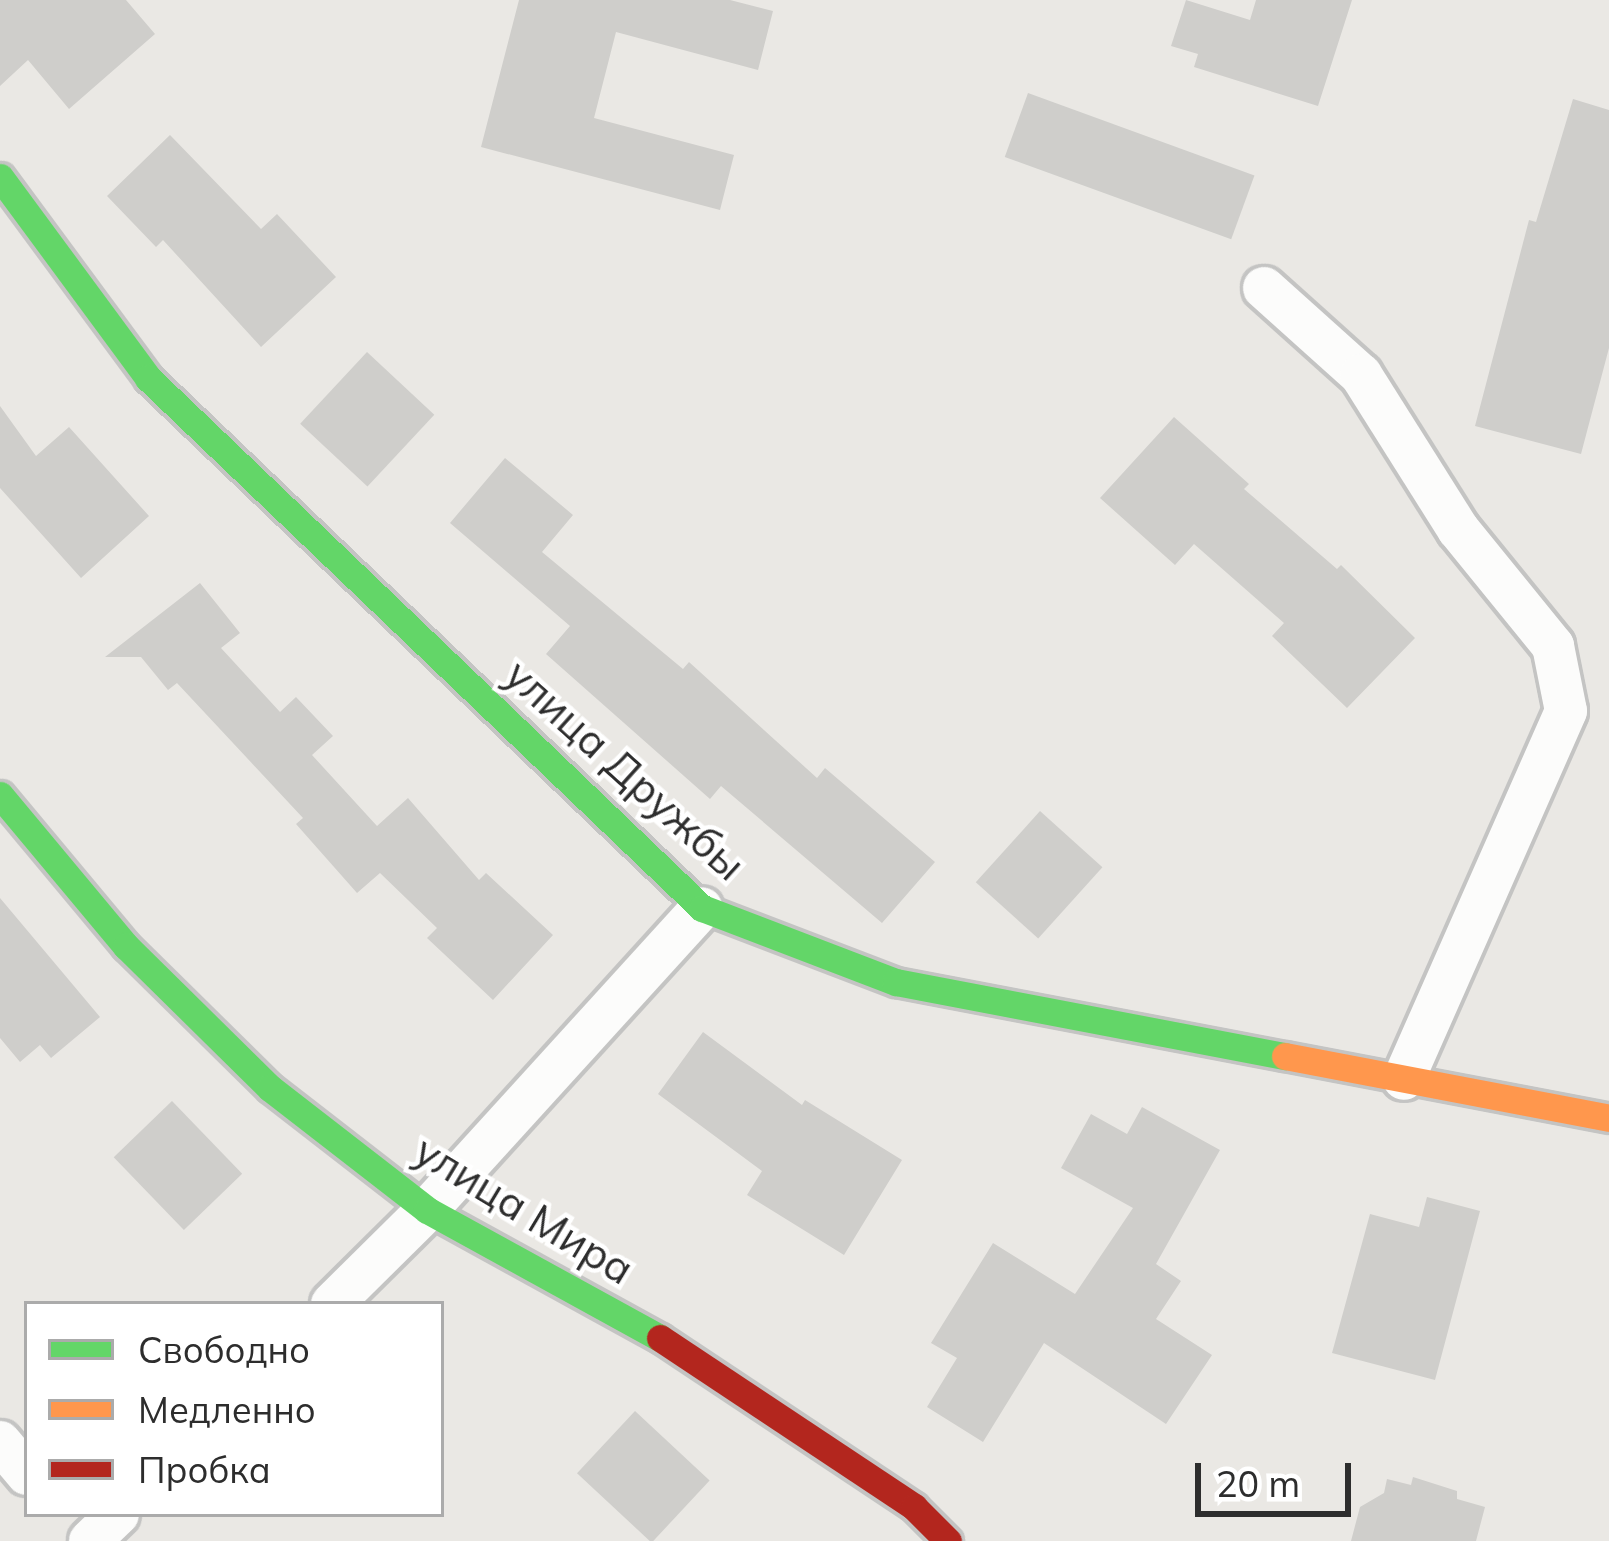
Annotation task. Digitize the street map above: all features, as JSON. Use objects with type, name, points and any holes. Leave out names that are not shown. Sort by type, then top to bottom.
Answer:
[{"type":"street","name":"улица Дружбы","points":[[0,177],[148,378],[702,908],[896,982],[1609,1118]]},
{"type":"street","points":[[1264,288],[1361,375],[1458,529],[1553,646],[1566,711],[1403,1079]]},
{"type":"street","name":"улица Мира","points":[[0,795],[126,946],[270,1088],[427,1210],[674,1346],[914,1507],[948,1541]]},
{"type":"street","points":[[335,1301],[427,1210],[702,908]]},
{"type":"street","points":[[0,1442],[24,1470]]},
{"type":"street","points":[[64,1517],[87,1541],[115,1517]]},
{"type":"building","points":[[0,0],[126,0],[155,34],[69,109],[28,60],[0,86]]},
{"type":"building","points":[[519,0],[730,0],[773,11],[758,70],[616,32],[594,118],[734,155],[720,210],[481,147]]},
{"type":"building","points":[[1186,0],[1250,20],[1256,0],[1352,0],[1318,106],[1194,67],[1198,54],[1171,46]]},
{"type":"building","points":[[1028,93],[1254,175],[1231,239],[1005,157]]},
{"type":"building","points":[[1573,99],[1609,110],[1609,348],[1581,454],[1475,426],[1529,220],[1536,222]]},
{"type":"building","points":[[170,135],[261,229],[277,214],[336,277],[261,347],[163,240],[156,247],[107,196]]},
{"type":"building","points":[[367,352],[434,415],[367,486],[300,424]]},
{"type":"building","points":[[0,406],[36,456],[69,427],[149,516],[81,578],[0,488]]},
{"type":"building","points":[[1174,417],[1249,484],[1244,489],[1337,569],[1341,565],[1415,638],[1347,708],[1272,636],[1284,623],[1194,544],[1175,565],[1100,498]]},
{"type":"building","points":[[505,458],[573,515],[542,552],[683,669],[689,662],[817,778],[825,768],[935,862],[882,923],[721,786],[710,799],[546,654],[570,626],[450,523]]},
{"type":"building","points":[[200,583],[240,633],[221,648],[280,712],[296,697],[333,736],[312,755],[377,826],[408,798],[479,880],[486,873],[553,935],[493,1000],[427,938],[437,928],[380,873],[357,893],[296,824],[303,818],[177,683],[168,690],[141,657],[105,657]]},
{"type":"building","points":[[1040,811],[1102,867],[1038,939],[976,882]]},
{"type":"building","points":[[0,898],[100,1017],[51,1058],[40,1045],[20,1062],[0,1038]]},
{"type":"building","points":[[703,1032],[802,1105],[805,1100],[902,1160],[844,1255],[747,1195],[762,1171],[658,1094]]},
{"type":"building","points":[[172,1101],[242,1174],[184,1230],[114,1157]]},
{"type":"building","points":[[1142,1107],[1220,1150],[1156,1264],[1181,1281],[1156,1319],[1212,1355],[1166,1424],[1044,1343],[983,1442],[927,1407],[957,1358],[931,1343],[993,1243],[1075,1294],[1133,1208],[1061,1168],[1091,1114],[1127,1134]]},
{"type":"building","points":[[1427,1197],[1480,1211],[1435,1380],[1332,1353],[1370,1214],[1419,1227]]},
{"type":"building","points":[[635,1411],[710,1481],[650,1541],[577,1473]]},
{"type":"building","points":[[1413,1477],[1457,1491],[1457,1499],[1485,1507],[1476,1541],[1351,1541],[1360,1507],[1384,1493],[1387,1479],[1411,1485]]},
{"type":"traffic: fast","points":[[0,177],[148,378],[702,908],[896,982],[1285,1056]]},
{"type":"traffic: fast","points":[[0,795],[126,946],[270,1088],[427,1210],[660,1338]]},
{"type":"traffic: slow","points":[[1285,1056],[1609,1118]]},
{"type":"traffic: jam","points":[[660,1338],[914,1507],[948,1541]]}]
